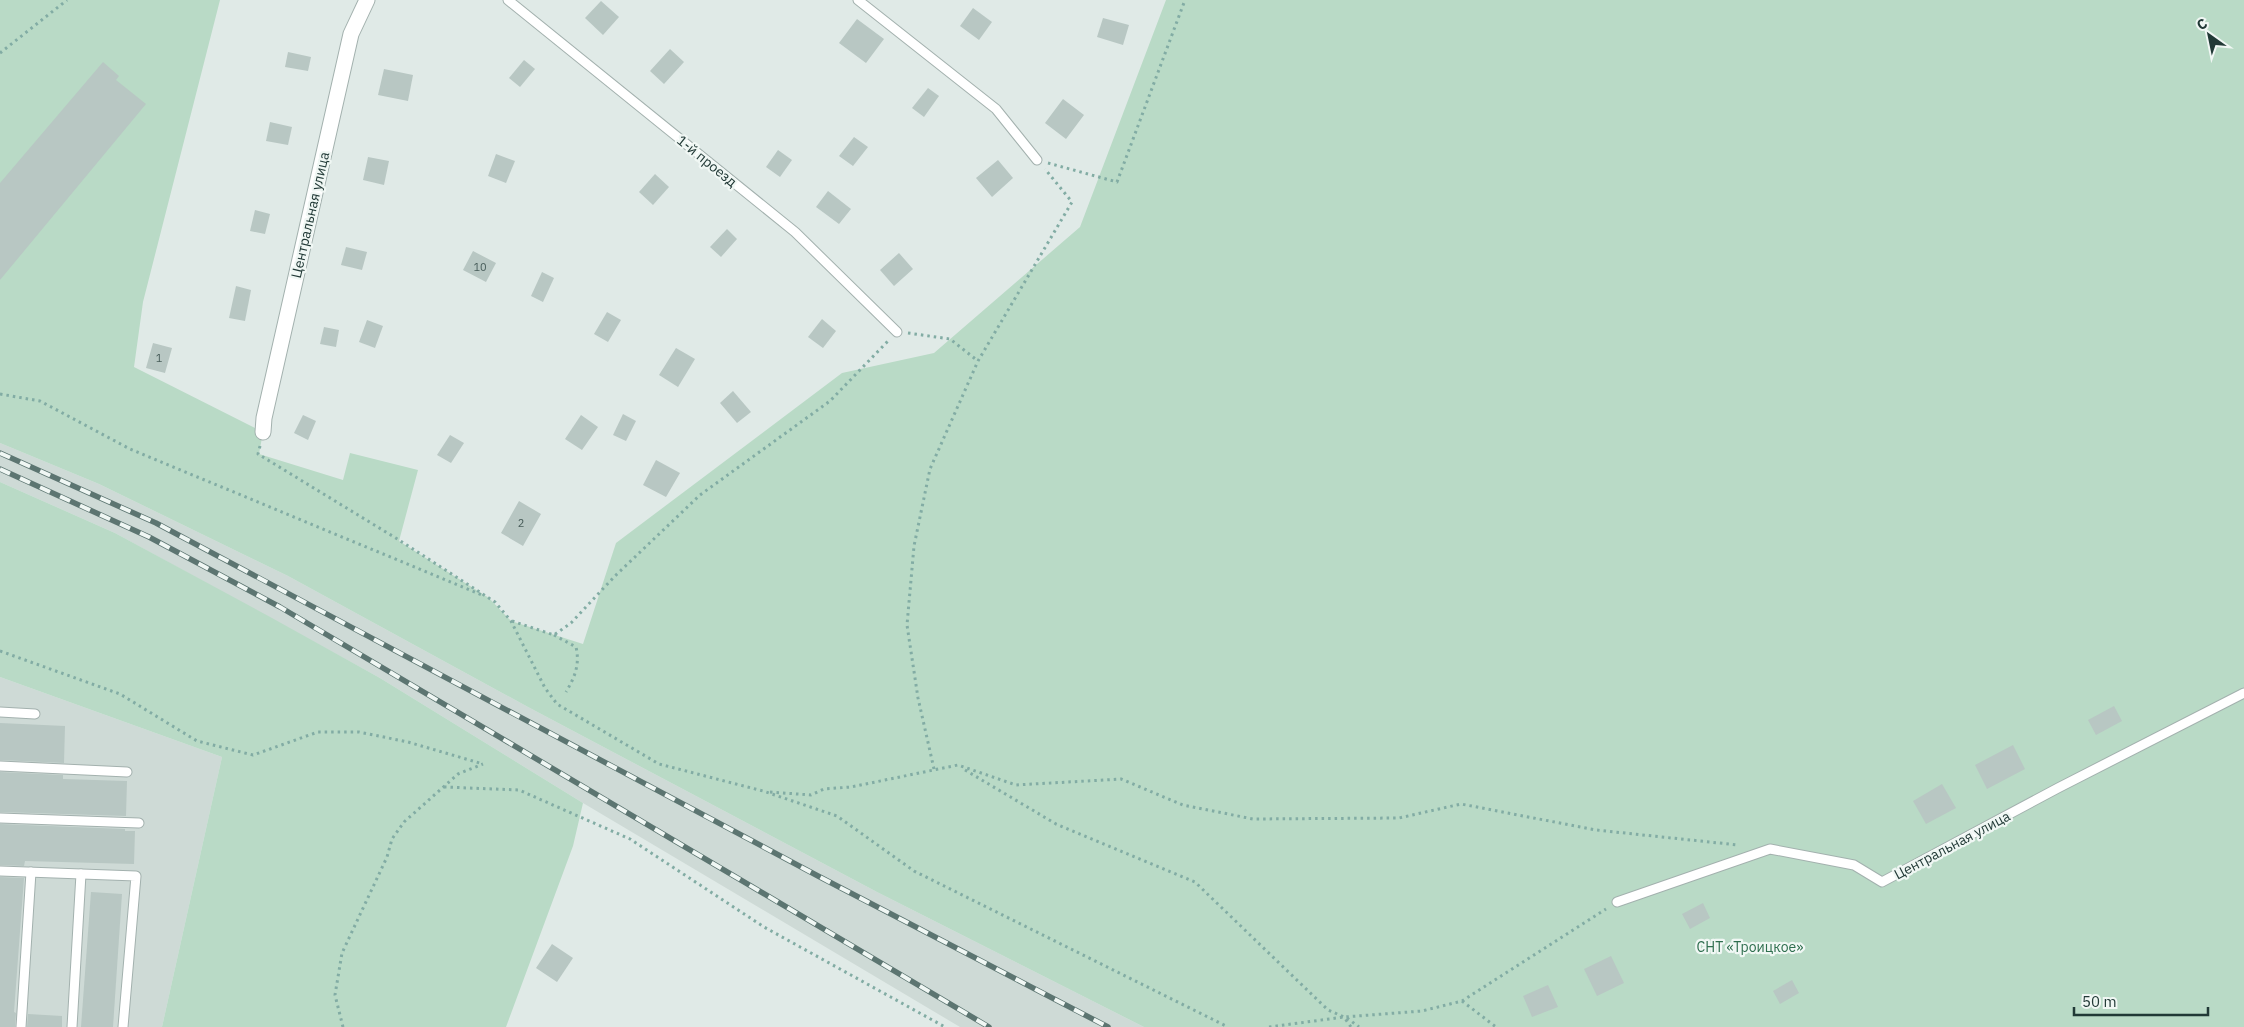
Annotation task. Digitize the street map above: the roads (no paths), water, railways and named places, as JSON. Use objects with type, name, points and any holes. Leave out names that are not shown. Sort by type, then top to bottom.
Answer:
[{"type":"street","name":"Центральная улица","points":[[263,432],[351,34],[367,0]]},
{"type":"lane","name":"1-й проезд","points":[[508,0],[795,232],[897,332]]},
{"type":"lane","points":[[858,0],[996,109],[1037,160]]},
{"type":"lane","name":"Центральная улица","points":[[1617,902],[1770,849],[1854,865],[1882,882],[2058,788],[2244,693]]},
{"type":"lane","points":[[0,712],[35,714]]},
{"type":"lane","points":[[0,766],[127,772]]},
{"type":"lane","points":[[0,818],[139,822]]},
{"type":"lane","points":[[0,871],[136,876],[123,1027]]},
{"type":"lane","points":[[21,1027],[31,872]]},
{"type":"lane","points":[[72,1027],[81,874]]},
{"type":"railway","points":[[0,453],[156,523],[818,876],[1108,1027]]},
{"type":"railway","points":[[0,469],[149,537],[280,607],[989,1027]]},
{"type":"park label","name":"СНТ «Троицкое»","points":[[1750,947]]}]
